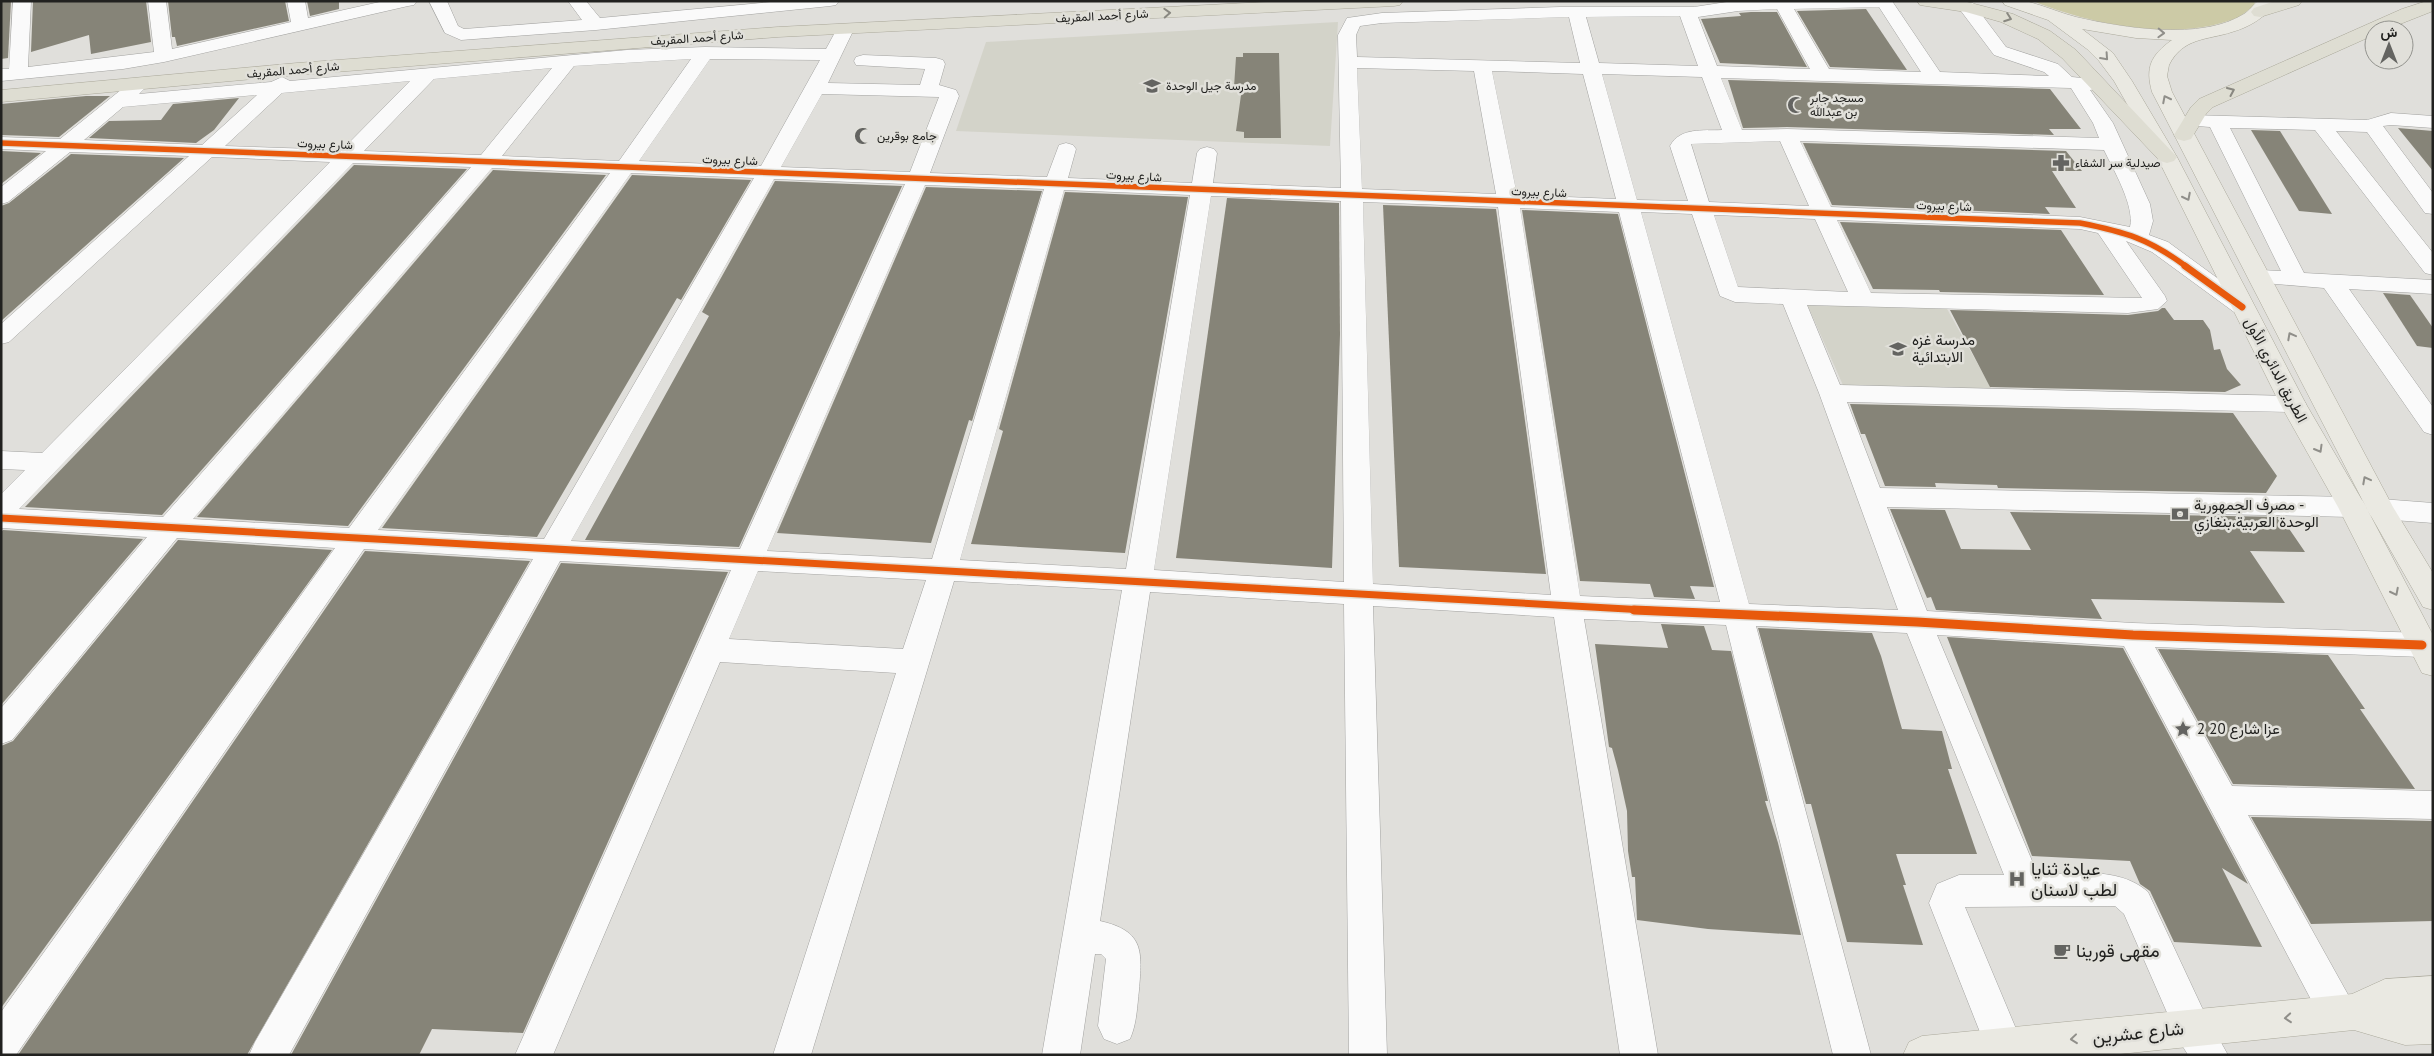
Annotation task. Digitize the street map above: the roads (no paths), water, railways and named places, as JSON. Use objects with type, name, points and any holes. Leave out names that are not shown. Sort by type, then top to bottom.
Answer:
[{"type":"highway","name":"شارع أحمد المقريف","points":[[1,86],[846,16],[1151,1]]},
{"type":"highway","name":"شارع أحمد المقريف","points":[[1,96],[297,69],[635,42],[846,16],[1394,1]]},
{"type":"highway","points":[[1926,1],[1967,7],[2007,18],[2044,34],[2069,54],[2166,157]]},
{"type":"highway","points":[[2264,7],[2293,1]]},
{"type":"highway","points":[[2188,128],[2206,103],[2408,13],[2433,5]]},
{"type":"main road","points":[[2012,1],[2053,16],[2125,31],[2194,33],[2238,25],[2264,7]]},
{"type":"main road","name":"الطريق الدائري الأول","points":[[2053,16],[2093,45],[2106,57],[2123,81],[2166,157],[2293,404],[2352,507],[2427,654]]},
{"type":"main road","name":"الطريق الدائري الأول","points":[[2194,33],[2176,45],[2158,67],[2157,74],[2162,92],[2188,128],[2260,277],[2381,508],[2431,592]]},
{"type":"main road","name":"شارع عشرين","points":[[1922,1055],[2200,1041],[2346,1013],[2385,997],[2433,994]]},
{"type":"main road","name":"شارع عشرين","points":[[2346,1013],[2424,1030]]},
{"type":"street","points":[[22,1],[10,74],[123,63],[164,56],[408,1]]},
{"type":"street","points":[[157,1],[164,56]]},
{"type":"street","points":[[296,1],[300,25]]},
{"type":"street","points":[[438,1],[451,29],[461,35],[596,25],[721,7],[830,1]]},
{"type":"street","points":[[577,1],[596,25]]},
{"type":"street","points":[[1368,1055],[1355,295],[1347,35],[1349,28],[1353,22],[1362,19],[1576,12],[1682,10],[1687,12],[1718,7],[1782,3],[1884,2],[1935,78]]},
{"type":"street","points":[[1782,3],[1823,75]]},
{"type":"street","points":[[1967,7],[2000,51],[2051,68],[2071,82],[2103,123],[2110,144],[2139,204],[2142,221],[2138,236]]},
{"type":"street","points":[[1576,12],[1738,615],[1852,1055]]},
{"type":"street","points":[[1687,12],[1734,136]]},
{"type":"street","points":[[268,1055],[552,550],[816,88],[833,55],[846,16]]},
{"type":"street","points":[[119,102],[569,60],[705,53],[833,55]]},
{"type":"street","points":[[1,1044],[357,538],[705,53]]},
{"type":"street","points":[[1,731],[171,527],[487,161],[569,60]]},
{"type":"street","points":[[863,61],[936,64],[928,91]]},
{"type":"street","points":[[1349,62],[2097,84]]},
{"type":"street","points":[[1482,66],[1508,202],[1567,607],[1639,1055]]},
{"type":"street","points":[[1,336],[297,69]]},
{"type":"street","points":[[1,511],[350,156],[428,74]]},
{"type":"street","points":[[1,198],[140,84]]},
{"type":"street","points":[[534,1055],[709,650],[918,178],[949,96],[949,94],[943,91],[816,88]]},
{"type":"street","points":[[2188,128],[2217,121],[2373,126],[2376,122],[2391,119],[2433,122]]},
{"type":"street","points":[[2217,121],[2296,279]]},
{"type":"street","points":[[2321,124],[2433,268]]},
{"type":"street","points":[[2373,126],[2433,208]]},
{"type":"street","points":[[2104,227],[2155,301],[2150,304],[2118,306],[1739,295],[1728,291],[1680,146],[1683,140],[1691,137],[1787,135],[2110,144]]},
{"type":"street","points":[[1787,135],[1863,300]]},
{"type":"street","name":"شارع بيروت","points":[[1,143],[2080,223],[2138,236],[2176,256],[2242,307]]},
{"type":"street","points":[[792,1055],[943,570],[1066,149]]},
{"type":"street","points":[[1061,1055],[1207,153]]},
{"type":"street","points":[[2260,277],[2433,287]]},
{"type":"street","points":[[2332,282],[2433,426]]},
{"type":"street","points":[[1792,297],[1831,393],[1917,622],[2027,890]]},
{"type":"street","points":[[1831,393],[2293,404]]},
{"type":"street","points":[[1,460],[49,462]]},
{"type":"street","points":[[1871,497],[2352,507]]},
{"type":"street","points":[[2381,508],[2433,513]]},
{"type":"street","points":[[1,518],[552,550],[1137,580],[1567,607],[1917,622],[2427,654]]},
{"type":"street","points":[[2134,635],[2223,800],[2346,1013]]},
{"type":"street","points":[[709,650],[915,662]]},
{"type":"street","points":[[2223,800],[2433,805]]},
{"type":"street","points":[[2006,1050],[1946,903],[1949,895],[1958,892],[2114,890],[2127,895],[2136,903],[2200,1041]]},
{"type":"street","points":[[1080,936],[1108,938],[1120,945],[1124,955],[1117,1026]]},
{"type":"place","name":"مدرسة جيل الوحدة","points":[[1152,86]]},
{"type":"place","name":"مسجد جابر بن عبدالله","points":[[1796,105]]},
{"type":"place","name":"جامع بوقرين","points":[[863,136]]},
{"type":"place","name":"صيدلية سر الشفاء","points":[[2061,163]]},
{"type":"place","name":"مدرسة غزه الابتدائية","points":[[1898,349]]},
{"type":"place","name":"مصرف الجمهورية - الوحدة العربية،بنغازي","points":[[2180,514]]},
{"type":"place","name":"عزا شارع 20 2","points":[[2183,729]]},
{"type":"place","name":"عيادة ثنايا لطب لاسنان","points":[[2017,879]]},
{"type":"place","name":"مقهى قورينا","points":[[2062,951]]}]
